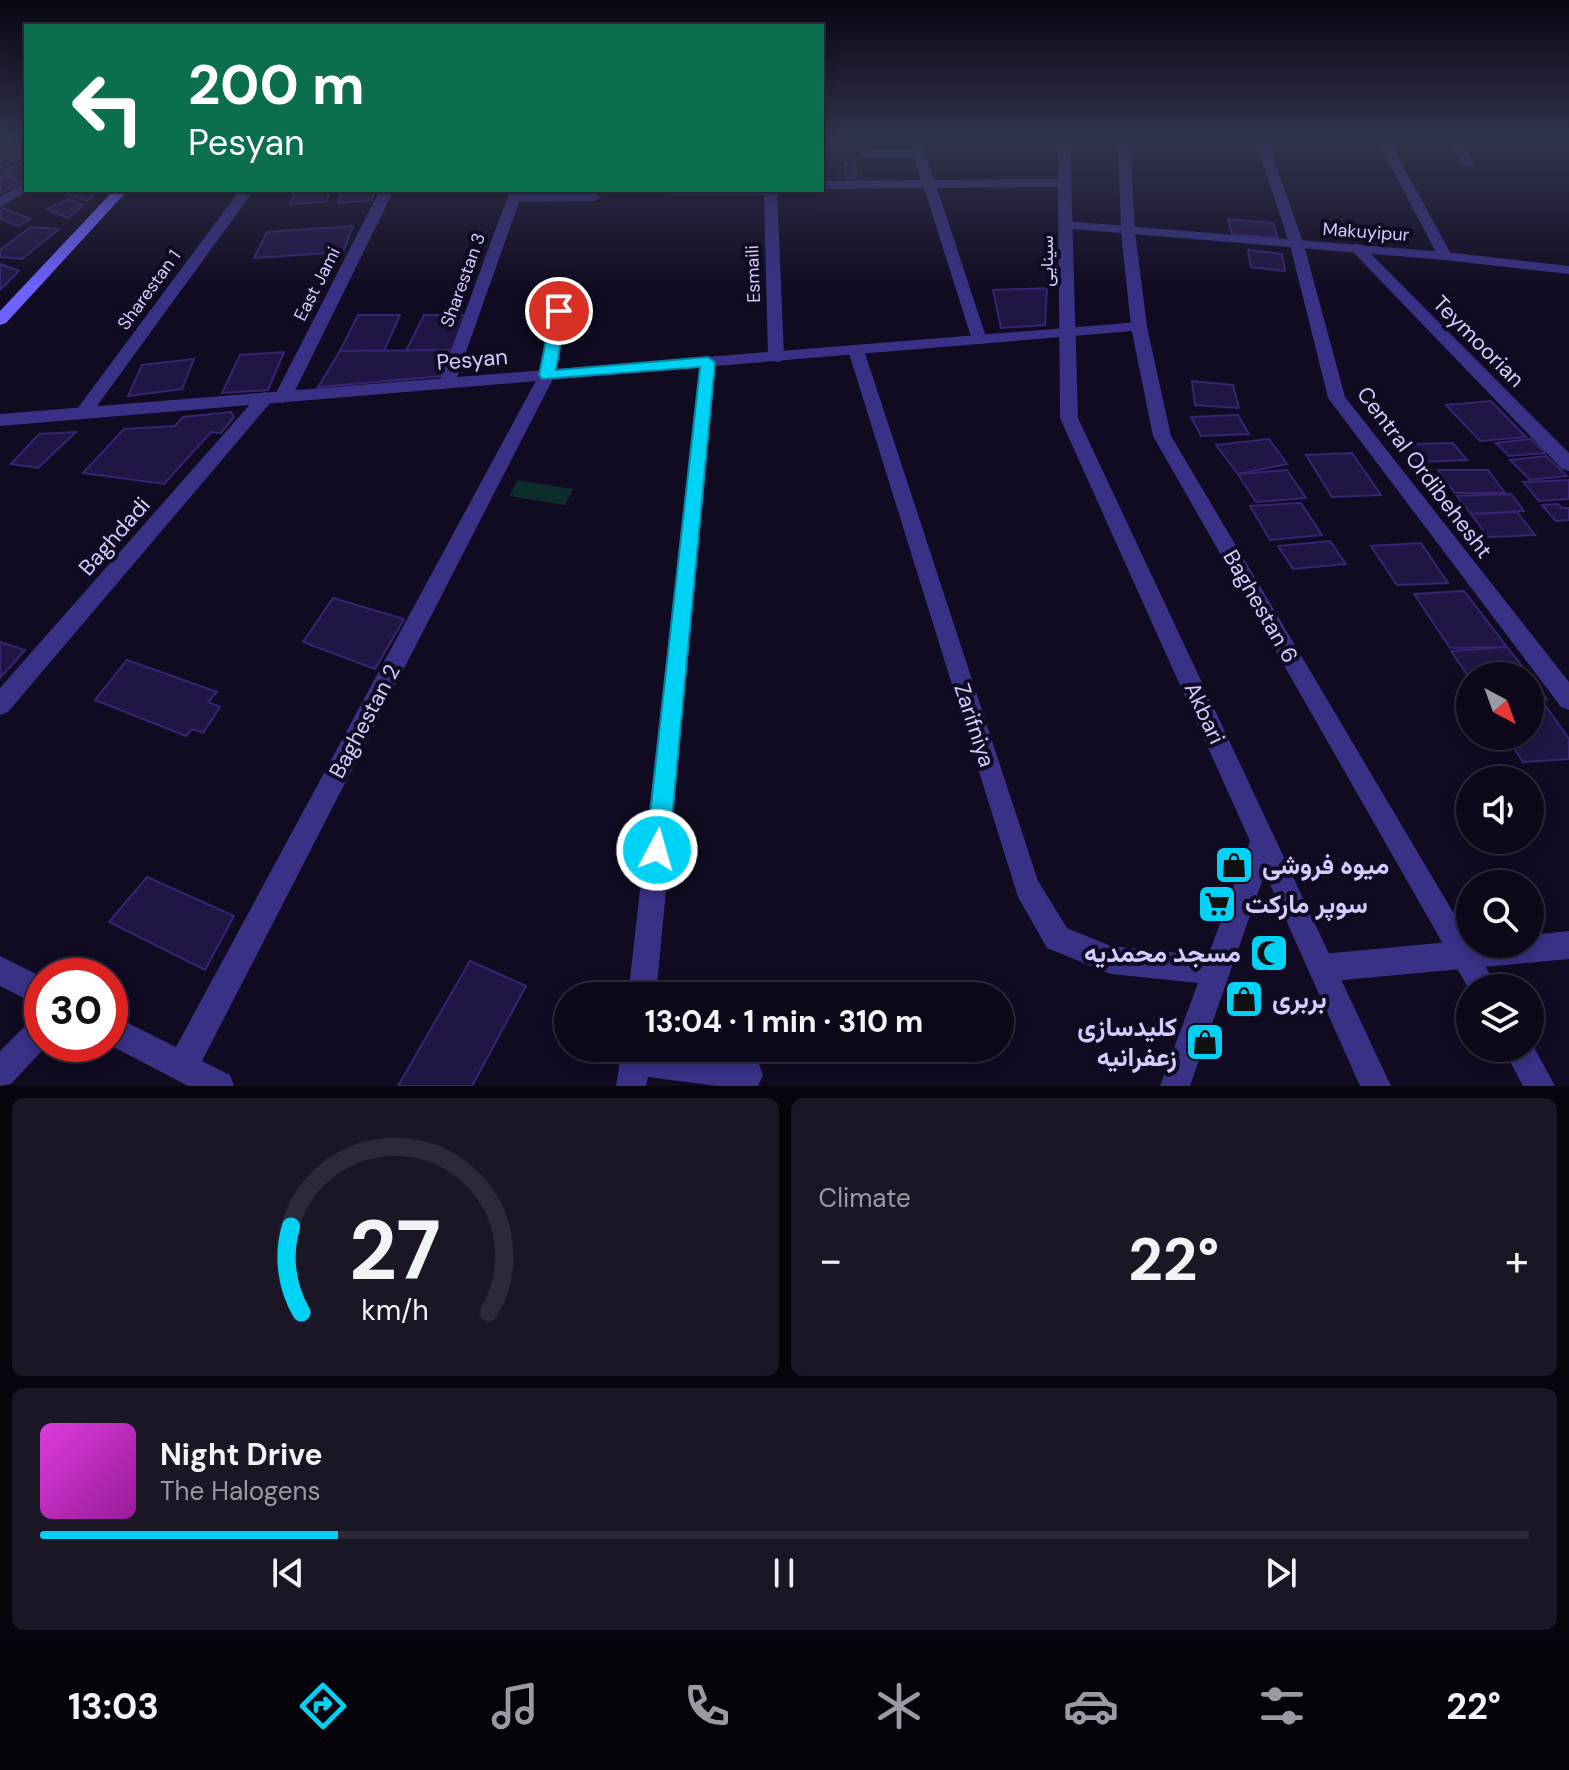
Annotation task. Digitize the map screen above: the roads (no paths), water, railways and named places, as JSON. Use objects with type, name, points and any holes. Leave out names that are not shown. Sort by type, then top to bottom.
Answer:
[{"type":"main road","points":[[0,306],[109,192]]},
{"type":"main road","points":[[0,320],[119,192]]},
{"type":"street","points":[[0,203],[19,191]]},
{"type":"street","points":[[931,191],[979,340]]},
{"type":"street","name":"سینایی","points":[[1065,191],[1065,333]]},
{"type":"street","name":"Baghestan 6","points":[[1126,191],[1139,327],[1162,436],[1456,937]]},
{"type":"street","name":"Central Ordibehesht","points":[[1278,191],[1297,245],[1337,398],[1569,700]]},
{"type":"street","points":[[1410,191],[1445,256]]},
{"type":"street","name":"Sharestan 1","points":[[83,413],[246,192]]},
{"type":"street","name":"East Jami","points":[[274,397],[386,192]]},
{"type":"street","points":[[671,193],[720,192]]},
{"type":"street","name":"Esmaili","points":[[770,192],[776,357]]},
{"type":"street","points":[[516,194],[594,197]]},
{"type":"street","name":"Sharestan 3","points":[[447,383],[516,194]]},
{"type":"street","name":"Makuyipur","points":[[1065,225],[1357,248],[1569,270]]},
{"type":"street","name":"Teymoorian","points":[[1357,248],[1569,464]]},
{"type":"street","name":"Baghestan 2","points":[[182,1067],[547,375],[559,311]]},
{"type":"street","name":"Pesyan","points":[[0,420],[1139,327]]},
{"type":"street","name":"Akbari","points":[[1065,333],[1069,418],[1376,1086]]},
{"type":"street","name":"Zarifniya","points":[[856,350],[1027,888],[1057,938],[1111,960],[1216,971]]},
{"type":"street","points":[[643,982],[708,362]]},
{"type":"street","name":"Baghdadi","points":[[0,705],[274,397]]},
{"type":"street","points":[[1175,1086],[1263,841]]},
{"type":"street","points":[[1544,947],[1569,945]]},
{"type":"street","points":[[1322,968],[1456,955]]},
{"type":"street","points":[[0,970],[24,983]]},
{"type":"street","points":[[128,1038],[219,1086]]},
{"type":"street","points":[[0,1073],[24,1048]]},
{"type":"street","points":[[1526,1062],[1540,1086]]},
{"type":"street","points":[[635,1065],[748,1075]]},
{"type":"place","name":"میوه فروشی","points":[[1234,865]]},
{"type":"place","name":"سوپر مارکت","points":[[1217,904]]},
{"type":"place","name":"مسجد محمدیه","points":[[1269,953]]},
{"type":"place","name":"بربری","points":[[1244,999]]},
{"type":"place","name":"کلیدسازی زعفرانیه","points":[[1205,1042]]}]
